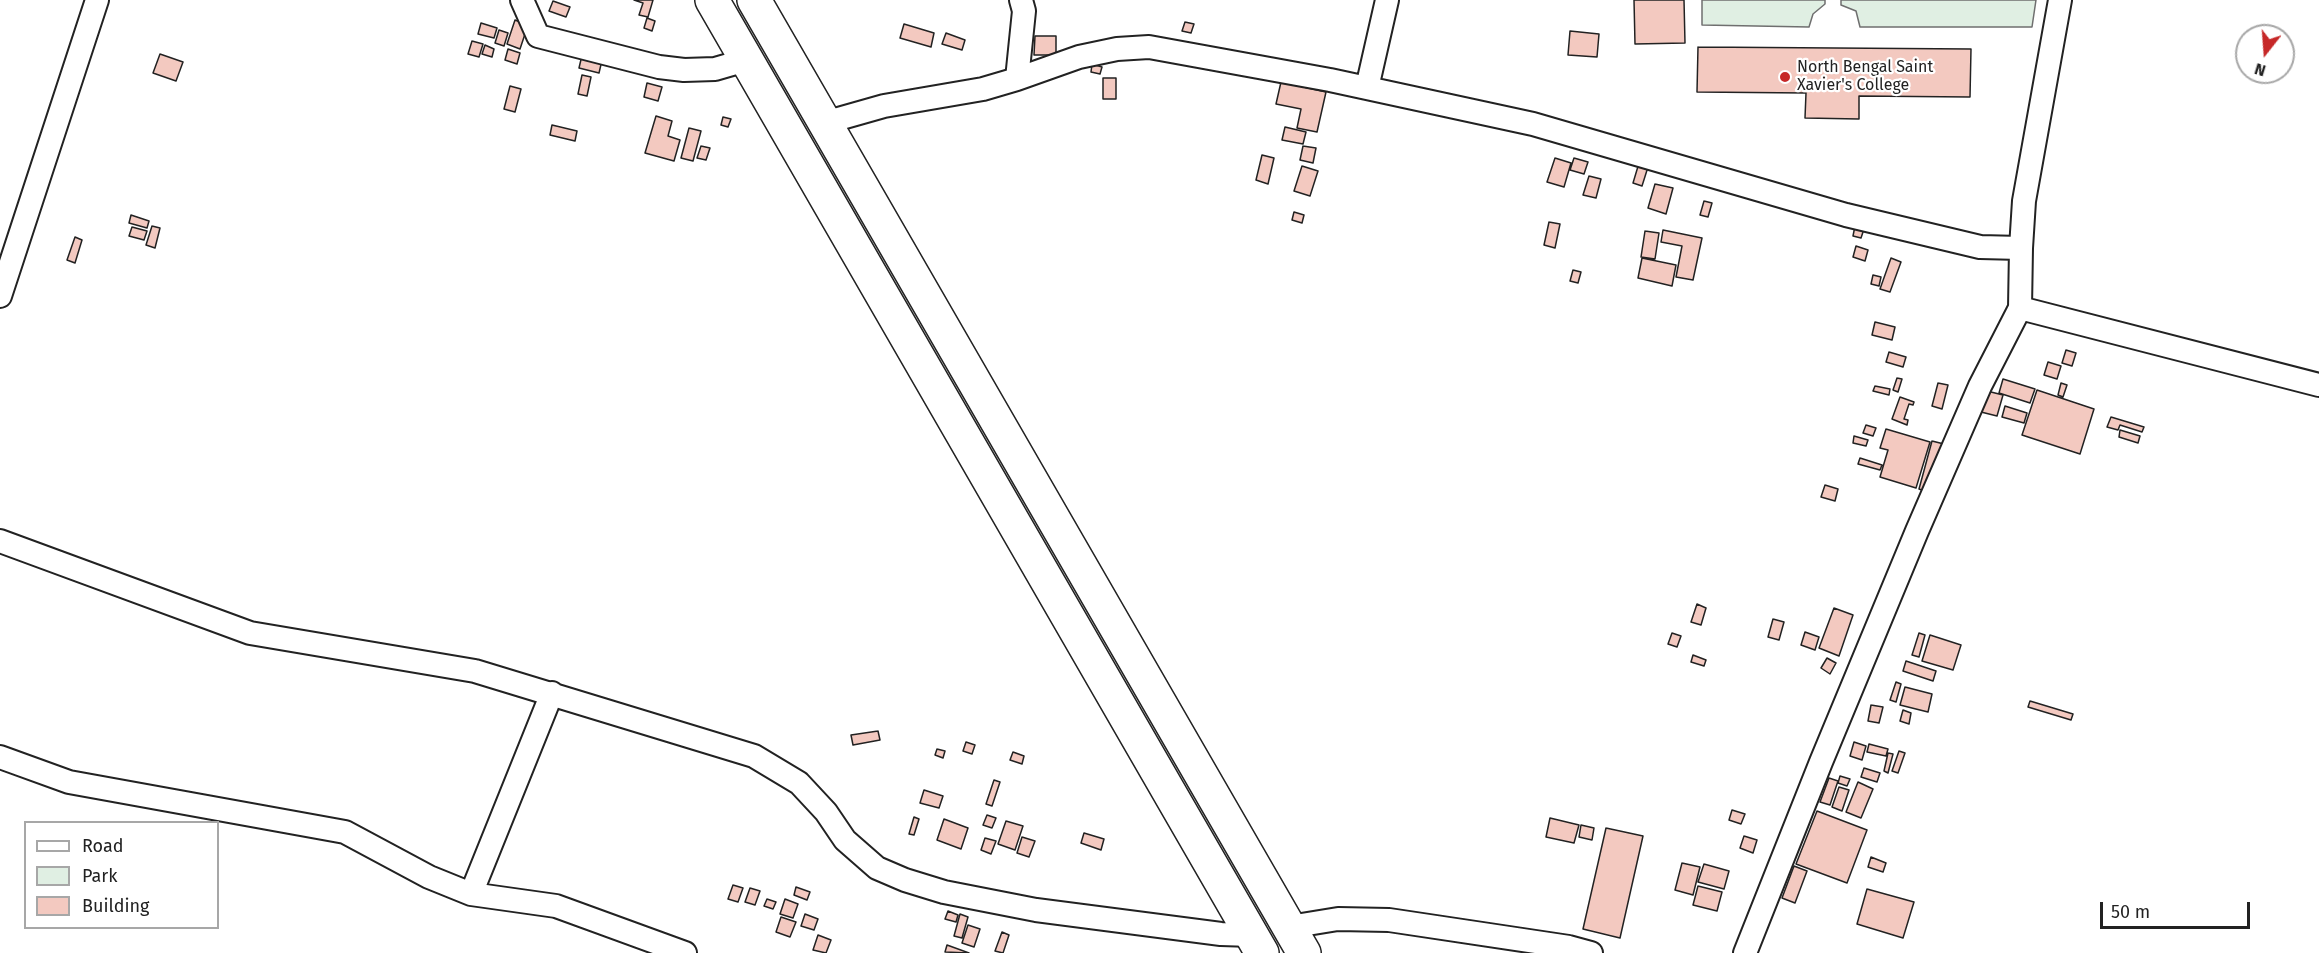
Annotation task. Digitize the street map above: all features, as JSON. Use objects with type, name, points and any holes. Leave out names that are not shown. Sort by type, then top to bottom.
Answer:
[{"type":"highway","points":[[711,0],[1257,944]]},
{"type":"highway","points":[[754,0],[1296,940]]},
{"type":"street","points":[[0,296],[97,0]]},
{"type":"street","points":[[522,0],[538,36],[548,39],[659,67],[684,70],[715,69],[746,60]]},
{"type":"street","points":[[1017,79],[1024,12],[1021,0]]},
{"type":"street","points":[[1367,88],[1387,0]]},
{"type":"street","points":[[1745,953],[1917,531],[1980,386],[2020,308],[2024,201],[2060,0]]},
{"type":"street","points":[[824,123],[884,106],[983,89],[1079,57],[1117,48],[1149,47],[1367,88],[1533,123],[1846,215],[1980,246],[2021,249]]},
{"type":"street","points":[[2020,308],[2319,385]]},
{"type":"street","points":[[0,541],[250,633],[476,671],[754,756],[799,783],[826,812],[845,840],[877,868],[905,880],[944,892],[1036,910],[1221,934],[1257,944]]},
{"type":"street","points":[[471,894],[552,693]]},
{"type":"street","points":[[0,757],[69,782],[345,832],[429,877],[471,894],[556,906],[685,953]]},
{"type":"street","points":[[1296,940],[1338,919],[1389,920],[1569,947],[1591,953]]},
{"type":"green space","points":[[1702,0],[1825,0],[1825,4],[1813,14],[1809,27],[1702,25]]},
{"type":"green space","points":[[1841,0],[2036,0],[2032,27],[1860,27],[1856,11],[1841,5]]},
{"type":"building","points":[[634,0],[653,0],[648,17],[639,15],[643,3]]},
{"type":"building","points":[[1634,0],[1684,0],[1685,43],[1635,44]]},
{"type":"building","points":[[553,1],[570,7],[566,17],[549,11]]},
{"type":"building","points":[[647,18],[655,21],[652,31],[644,28]]},
{"type":"building","points":[[515,20],[528,25],[520,49],[507,44]]},
{"type":"building","points":[[1185,22],[1194,24],[1191,33],[1182,31]]},
{"type":"building","points":[[481,23],[497,28],[494,38],[478,34]]},
{"type":"building","points":[[904,24],[934,33],[931,47],[900,38]]},
{"type":"building","points":[[499,30],[508,33],[504,46],[495,43]]},
{"type":"building","points":[[1570,31],[1599,34],[1597,57],[1568,55]]},
{"type":"building","points":[[946,33],[965,40],[962,50],[942,44]]},
{"type":"building","points":[[1035,36],[1056,36],[1056,55],[1034,55]]},
{"type":"building","points":[[472,41],[483,44],[479,57],[468,54]]},
{"type":"building","points":[[485,45],[494,49],[492,57],[482,54]]},
{"type":"building","points":[[1698,47],[1971,49],[1970,97],[1859,96],[1859,119],[1805,118],[1806,93],[1697,92]]},
{"type":"building","points":[[508,49],[520,53],[517,64],[505,60]]},
{"type":"building","points":[[583,51],[603,56],[599,73],[579,68]]},
{"type":"building","points":[[160,54],[183,62],[176,81],[153,73]]},
{"type":"building","points":[[1092,64],[1102,67],[1100,74],[1091,72]]},
{"type":"building","points":[[582,75],[591,77],[587,96],[578,94]]},
{"type":"building","points":[[1103,78],[1116,78],[1116,99],[1103,99]]},
{"type":"building","points":[[1281,82],[1326,92],[1317,132],[1297,128],[1301,109],[1276,104]]},
{"type":"building","points":[[647,83],[662,87],[658,101],[644,97]]},
{"type":"building","points":[[510,86],[521,89],[515,112],[504,109]]},
{"type":"building","points":[[656,116],[672,121],[668,136],[680,140],[674,161],[645,153]]},
{"type":"building","points":[[723,117],[731,119],[728,127],[721,125]]},
{"type":"building","points":[[552,125],[577,131],[575,141],[550,135]]},
{"type":"building","points":[[1285,127],[1306,132],[1303,144],[1282,140]]},
{"type":"building","points":[[689,128],[701,131],[693,161],[681,158]]},
{"type":"building","points":[[701,146],[710,148],[706,160],[697,158]]},
{"type":"building","points":[[1303,146],[1316,148],[1313,163],[1300,160]]},
{"type":"building","points":[[1262,155],[1274,158],[1268,184],[1256,180]]},
{"type":"building","points":[[1555,158],[1571,163],[1564,187],[1547,182]]},
{"type":"building","points":[[1574,158],[1588,162],[1584,174],[1570,170]]},
{"type":"building","points":[[1639,163],[1648,167],[1642,186],[1633,183]]},
{"type":"building","points":[[1302,166],[1318,171],[1310,196],[1294,191]]},
{"type":"building","points":[[1589,176],[1601,179],[1596,198],[1583,195]]},
{"type":"building","points":[[1655,184],[1673,188],[1666,214],[1648,208]]},
{"type":"building","points":[[1704,201],[1712,203],[1708,217],[1700,215]]},
{"type":"building","points":[[1294,212],[1304,215],[1302,223],[1292,220]]},
{"type":"building","points":[[131,215],[149,221],[147,228],[129,223]]},
{"type":"building","points":[[1549,222],[1560,224],[1555,248],[1544,245]]},
{"type":"building","points":[[152,226],[160,228],[155,248],[146,245]]},
{"type":"building","points":[[1855,226],[1864,229],[1861,238],[1853,236]]},
{"type":"building","points":[[132,227],[147,231],[144,240],[129,236]]},
{"type":"building","points":[[1663,230],[1702,238],[1693,280],[1676,277],[1682,246],[1661,242]]},
{"type":"building","points":[[1645,231],[1659,233],[1655,259],[1641,257]]},
{"type":"building","points":[[75,237],[82,240],[75,263],[67,260]]},
{"type":"building","points":[[1856,246],[1868,250],[1865,261],[1853,257]]},
{"type":"building","points":[[1642,258],[1676,265],[1672,286],[1638,278]]},
{"type":"building","points":[[1891,258],[1901,262],[1890,292],[1880,289]]},
{"type":"building","points":[[1573,270],[1581,272],[1578,283],[1570,281]]},
{"type":"building","points":[[1873,275],[1881,277],[1879,286],[1871,284]]},
{"type":"building","points":[[1875,322],[1895,327],[1892,340],[1872,335]]},
{"type":"building","points":[[2066,350],[2076,353],[2072,366],[2062,363]]},
{"type":"building","points":[[1889,352],[1906,357],[1903,367],[1886,362]]},
{"type":"building","points":[[2048,362],[2061,366],[2057,379],[2044,375]]},
{"type":"building","points":[[1897,378],[1902,379],[1898,392],[1893,390]]},
{"type":"building","points":[[2003,379],[2035,389],[2030,403],[1999,393]]},
{"type":"building","points":[[1938,383],[1948,385],[1942,409],[1932,406]]},
{"type":"building","points":[[2061,383],[2067,385],[2063,397],[2058,395]]},
{"type":"building","points":[[1875,386],[1890,389],[1889,395],[1873,391]]},
{"type":"building","points":[[1983,390],[2003,395],[1997,416],[1977,411]]},
{"type":"building","points":[[2037,390],[2094,409],[2080,454],[2022,435]]},
{"type":"building","points":[[1900,397],[1914,402],[1913,405],[1909,404],[1904,419],[1908,420],[1907,425],[1892,419]]},
{"type":"building","points":[[2005,406],[2027,413],[2024,423],[2002,417]]},
{"type":"building","points":[[2111,417],[2144,427],[2142,432],[2120,425],[2118,430],[2107,427]]},
{"type":"building","points":[[1866,425],[1876,428],[1873,436],[1863,433]]},
{"type":"building","points":[[1886,429],[1930,442],[1916,488],[1880,477],[1888,450],[1880,448]]},
{"type":"building","points":[[2120,430],[2140,436],[2138,443],[2119,437]]},
{"type":"building","points":[[1854,436],[1868,440],[1866,446],[1853,443]]},
{"type":"building","points":[[1932,441],[1944,444],[1930,493],[1919,489]]},
{"type":"building","points":[[1860,458],[1882,465],[1880,470],[1858,464]]},
{"type":"building","points":[[1825,485],[1838,489],[1835,501],[1821,497]]},
{"type":"building","points":[[1697,604],[1706,608],[1701,625],[1691,622]]},
{"type":"building","points":[[1834,608],[1853,615],[1839,656],[1819,648]]},
{"type":"building","points":[[1773,619],[1784,622],[1779,640],[1768,637]]},
{"type":"building","points":[[1805,632],[1819,637],[1815,650],[1801,645]]},
{"type":"building","points":[[1672,633],[1681,636],[1677,647],[1668,644]]},
{"type":"building","points":[[1919,633],[1925,635],[1919,657],[1912,655]]},
{"type":"building","points":[[1930,635],[1961,645],[1953,670],[1922,661]]},
{"type":"building","points":[[1693,655],[1706,660],[1704,666],[1691,662]]},
{"type":"building","points":[[1827,658],[1836,663],[1830,674],[1821,668]]},
{"type":"building","points":[[1906,661],[1936,671],[1933,681],[1903,671]]},
{"type":"building","points":[[1896,682],[1901,684],[1896,702],[1890,700]]},
{"type":"building","points":[[1905,687],[1932,694],[1928,712],[1900,705]]},
{"type":"building","points":[[2030,701],[2073,714],[2071,720],[2028,707]]},
{"type":"building","points":[[1871,705],[1883,707],[1879,723],[1868,721]]},
{"type":"building","points":[[1903,710],[1911,713],[1909,724],[1900,721]]},
{"type":"building","points":[[878,731],[880,740],[853,745],[851,735]]},
{"type":"building","points":[[966,742],[975,745],[972,754],[963,751]]},
{"type":"building","points":[[1854,742],[1866,746],[1862,760],[1850,756]]},
{"type":"building","points":[[1869,744],[1888,749],[1886,756],[1867,752]]},
{"type":"building","points":[[937,749],[945,751],[943,758],[935,755]]},
{"type":"building","points":[[1899,751],[1905,753],[1898,773],[1892,771]]},
{"type":"building","points":[[1013,752],[1024,756],[1022,764],[1010,760]]},
{"type":"building","points":[[1888,753],[1893,754],[1888,773],[1884,771]]},
{"type":"building","points":[[1864,768],[1880,773],[1877,782],[1861,777]]},
{"type":"building","points":[[1840,776],[1850,779],[1847,786],[1838,783]]},
{"type":"building","points":[[1829,778],[1838,781],[1830,805],[1820,802]]},
{"type":"building","points":[[994,780],[1000,782],[992,806],[986,804]]},
{"type":"building","points":[[1858,782],[1873,789],[1861,818],[1846,812]]},
{"type":"building","points":[[1839,787],[1849,790],[1842,811],[1832,807]]},
{"type":"building","points":[[924,790],[943,796],[939,808],[920,803]]},
{"type":"building","points":[[1732,810],[1745,814],[1741,824],[1729,820]]},
{"type":"building","points":[[1817,811],[1867,830],[1847,883],[1796,864]]},
{"type":"building","points":[[987,815],[996,818],[992,828],[983,825]]},
{"type":"building","points":[[914,817],[919,819],[914,835],[909,834]]},
{"type":"building","points":[[1550,818],[1579,825],[1574,843],[1546,837]]},
{"type":"building","points":[[944,819],[968,828],[961,849],[937,840]]},
{"type":"building","points":[[1006,821],[1023,826],[1015,850],[998,844]]},
{"type":"building","points":[[1581,825],[1594,828],[1592,840],[1579,837]]},
{"type":"building","points":[[1606,828],[1643,836],[1620,938],[1583,929]]},
{"type":"building","points":[[1084,833],[1104,839],[1101,850],[1081,843]]},
{"type":"building","points":[[1744,836],[1757,840],[1753,853],[1740,848]]},
{"type":"building","points":[[1022,837],[1035,841],[1029,857],[1017,853]]},
{"type":"building","points":[[985,838],[996,841],[991,854],[981,850]]},
{"type":"building","points":[[1871,857],[1886,863],[1883,872],[1868,867]]},
{"type":"building","points":[[1682,863],[1700,867],[1693,895],[1675,890]]},
{"type":"building","points":[[1704,864],[1729,871],[1724,889],[1698,882]]},
{"type":"building","points":[[1794,866],[1807,871],[1795,903],[1782,898]]},
{"type":"building","points":[[733,885],[743,888],[738,902],[728,899]]},
{"type":"building","points":[[1698,886],[1722,892],[1717,911],[1693,905]]},
{"type":"building","points":[[796,887],[810,892],[807,900],[794,895]]},
{"type":"building","points":[[750,888],[760,891],[755,905],[745,902]]},
{"type":"building","points":[[1867,889],[1914,902],[1903,938],[1857,924]]},
{"type":"building","points":[[767,899],[776,902],[773,909],[764,906]]},
{"type":"building","points":[[785,899],[798,904],[793,918],[780,914]]},
{"type":"building","points":[[948,911],[958,915],[956,922],[945,919]]},
{"type":"building","points":[[805,914],[818,919],[814,930],[801,926]]},
{"type":"building","points":[[960,914],[968,917],[962,938],[954,936]]},
{"type":"building","points":[[781,917],[796,922],[790,937],[776,932]]},
{"type":"building","points":[[968,925],[980,929],[974,947],[962,943]]},
{"type":"building","points":[[1002,932],[1009,935],[1003,953],[995,951]]},
{"type":"building","points":[[818,935],[831,940],[826,953],[813,950]]},
{"type":"building","points":[[947,945],[969,953],[945,952]]},
{"type":"place","name":"North Bengal Saint Xavier's College","points":[[1785,77]]}]
